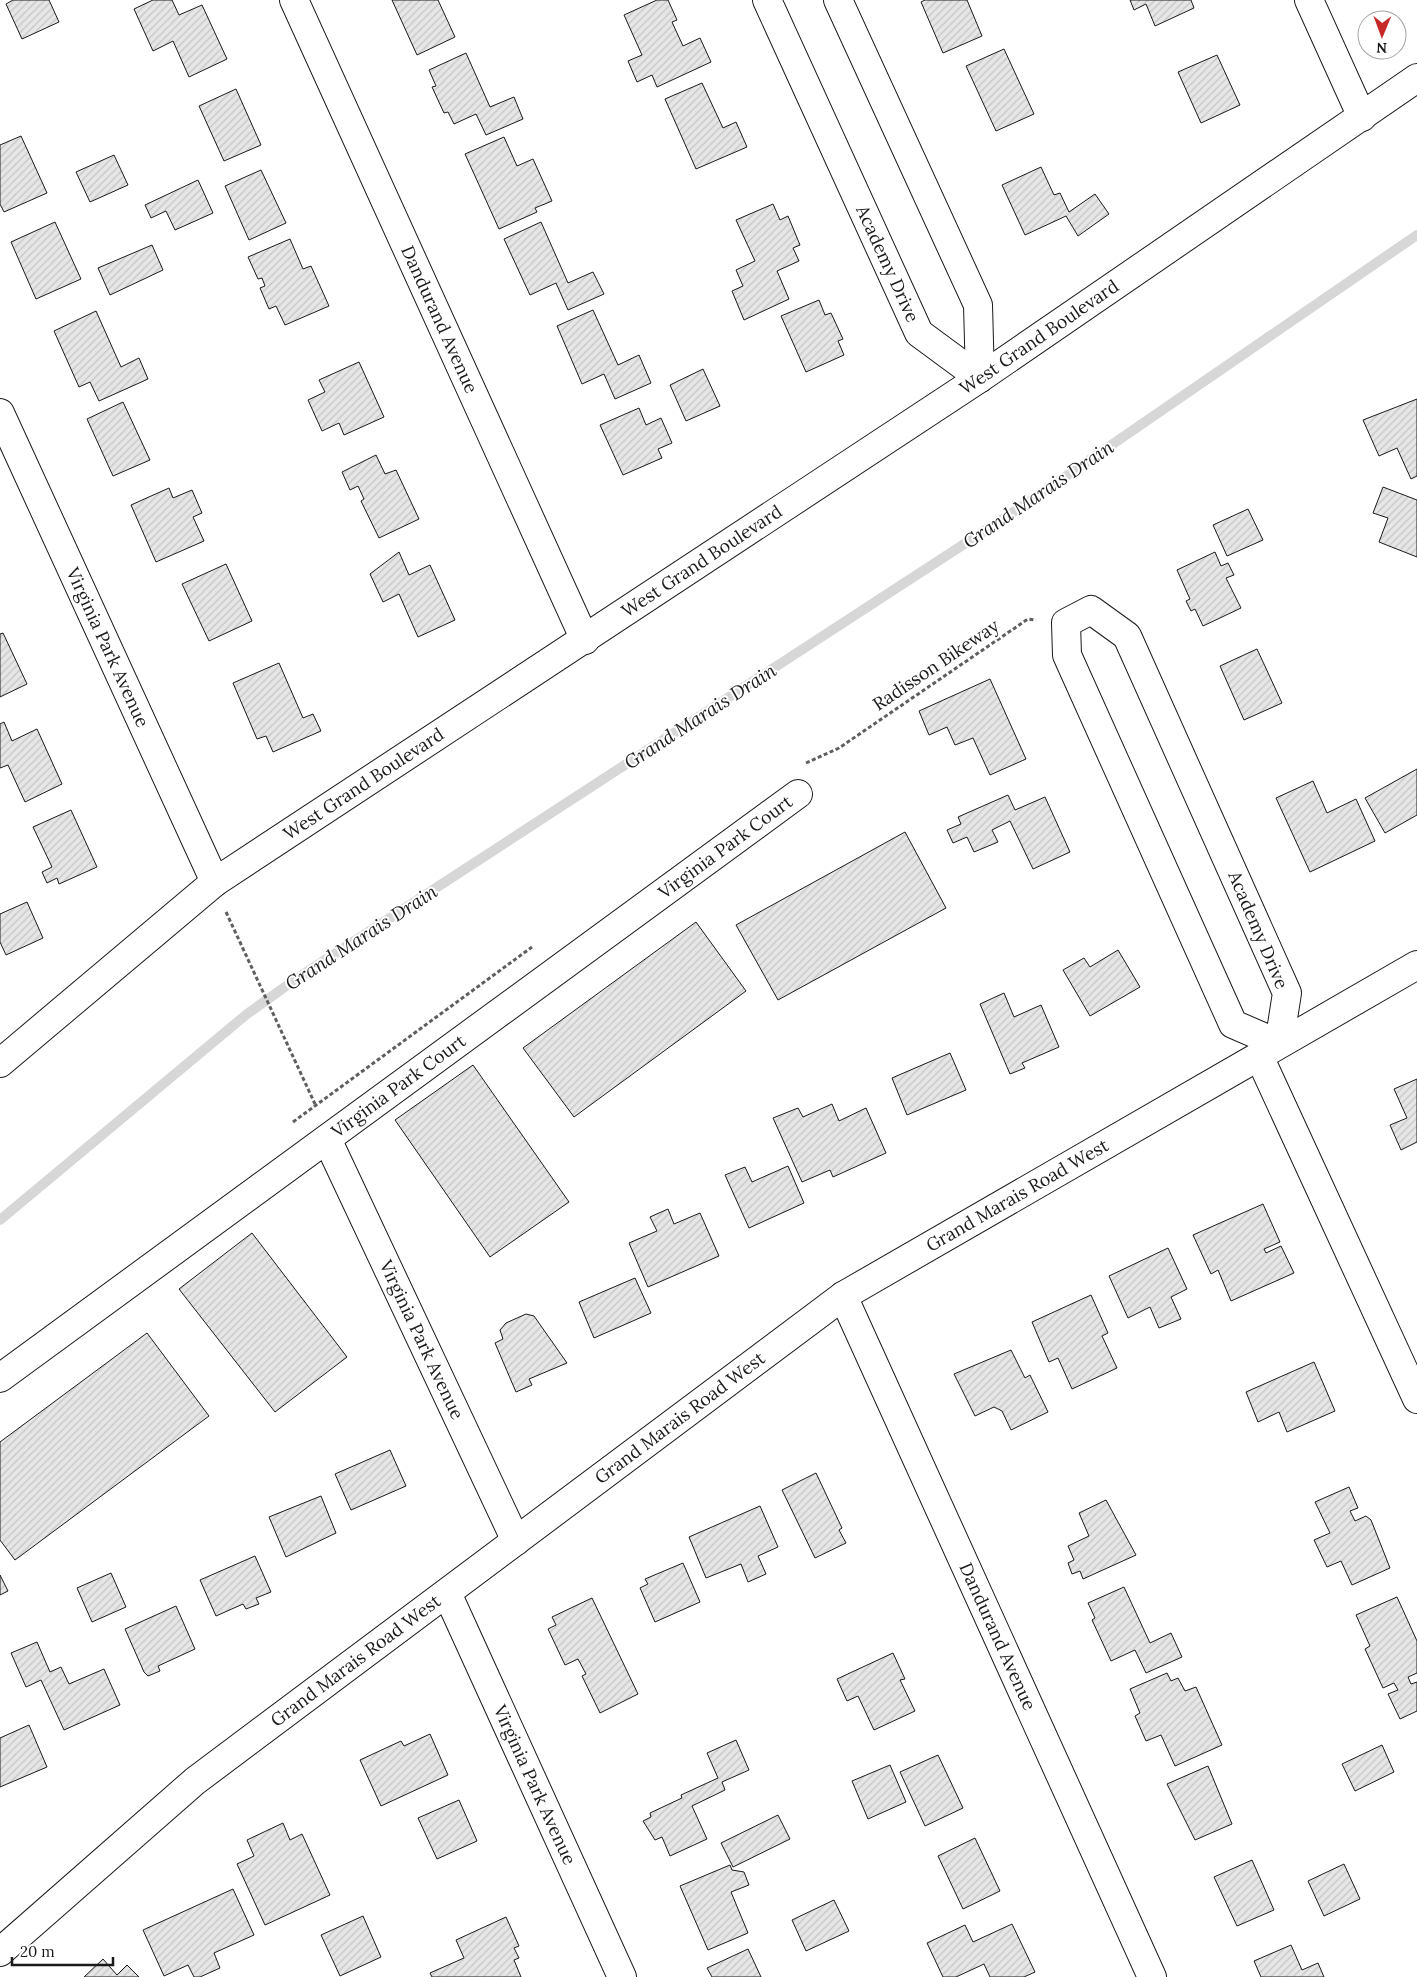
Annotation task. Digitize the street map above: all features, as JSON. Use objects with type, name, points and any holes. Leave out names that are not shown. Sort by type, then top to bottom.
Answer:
[{"type":"street","name":"Dandurand Avenue","points":[[294,0],[584,640]]},
{"type":"street","name":"Academy Drive","points":[[767,0],[919,333],[980,378]]},
{"type":"street","points":[[838,0],[978,305],[980,378]]},
{"type":"street","points":[[1308,0],[1362,117]]},
{"type":"street","name":"West Grand Boulevard","points":[[0,1062],[215,882],[980,378],[1417,78]]},
{"type":"street","name":"Virginia Park Avenue","points":[[0,413],[215,882]]},
{"type":"street","name":"Academy Drive","points":[[1091,610],[1128,636],[1287,993],[1269,1050],[1233,1024],[1067,655],[1066,623],[1091,610]]},
{"type":"street","name":"Virginia Park Court","points":[[0,1378],[798,794]]},
{"type":"street","name":"Grand Marais Road West","points":[[0,1952],[195,1781],[843,1296],[1417,965]]},
{"type":"street","points":[[1269,1050],[1417,1399]]},
{"type":"street","name":"Virginia Park Avenue","points":[[327,1139],[516,1541]]},
{"type":"street","name":"Dandurand Avenue","points":[[843,1296],[1152,1977]]},
{"type":"street","name":"Virginia Park Avenue","points":[[447,1593],[622,1977]]},
{"type":"path","name":"Radisson Bikeway","points":[[839,748],[1028,619],[1045,622]]},
{"type":"path","points":[[226,912],[316,1104]]},
{"type":"building","points":[[13,0],[49,0],[59,22],[22,39],[6,4]]},
{"type":"building","points":[[153,0],[172,0],[179,15],[202,5],[227,59],[189,77],[173,41],[153,51],[134,9]]},
{"type":"building","points":[[392,0],[438,0],[455,37],[417,55]]},
{"type":"building","points":[[657,0],[668,0],[677,20],[672,22],[683,46],[700,38],[711,62],[657,87],[652,75],[637,82],[628,61],[642,55],[624,15]]},
{"type":"building","points":[[925,0],[967,0],[982,36],[943,53],[921,2]]},
{"type":"building","points":[[1130,0],[1191,0],[1194,8],[1155,26],[1146,4],[1134,10]]},
{"type":"building","points":[[1004,49],[1034,114],[996,131],[966,66]]},
{"type":"building","points":[[466,53],[490,107],[514,97],[523,119],[486,135],[476,114],[454,124],[448,112],[444,113],[432,87],[436,86],[429,70]]},
{"type":"building","points":[[1217,55],[1240,105],[1201,123],[1178,72]]},
{"type":"building","points":[[702,83],[723,128],[736,122],[747,147],[696,169],[665,99]]},
{"type":"building","points":[[236,89],[261,145],[224,161],[199,106]]},
{"type":"building","points":[[21,136],[47,193],[4,212],[0,204],[0,145]]},
{"type":"building","points":[[504,137],[517,166],[533,159],[552,201],[535,208],[537,212],[499,229],[465,154]]},
{"type":"building","points":[[114,155],[128,185],[90,202],[76,172]]},
{"type":"building","points":[[1041,167],[1054,195],[1060,193],[1069,212],[1095,194],[1109,214],[1078,236],[1066,216],[1025,235],[1002,185]]},
{"type":"building","points":[[261,170],[286,223],[249,240],[225,186]]},
{"type":"building","points":[[198,180],[213,213],[175,230],[166,211],[151,218],[145,205]]},
{"type":"building","points":[[773,204],[780,220],[788,216],[800,245],[793,248],[799,261],[777,271],[789,299],[744,320],[732,291],[743,286],[736,270],[755,261],[736,220]]},
{"type":"building","points":[[55,222],[81,279],[36,299],[11,242]]},
{"type":"building","points":[[541,222],[568,283],[593,272],[604,294],[568,310],[556,283],[530,295],[504,239]]},
{"type":"building","points":[[290,239],[303,269],[311,266],[329,306],[285,325],[276,306],[269,309],[260,288],[265,286],[262,278],[258,279],[248,257]]},
{"type":"building","points":[[152,245],[163,270],[110,295],[98,268]]},
{"type":"building","points":[[819,300],[825,315],[831,313],[843,339],[838,341],[844,355],[806,372],[781,316]]},
{"type":"building","points":[[593,310],[618,365],[639,355],[651,383],[615,399],[604,374],[582,384],[557,326]]},
{"type":"building","points":[[96,311],[121,367],[139,358],[148,379],[99,401],[90,382],[79,387],[54,331]]},
{"type":"building","points":[[359,362],[384,417],[344,435],[339,423],[322,431],[308,400],[325,392],[319,380]]},
{"type":"building","points":[[703,369],[720,406],[686,421],[670,385]]},
{"type":"building","points":[[1417,399],[1417,476],[1411,479],[1397,448],[1379,456],[1363,420]]},
{"type":"building","points":[[123,402],[150,460],[113,476],[87,419]]},
{"type":"building","points":[[639,408],[646,425],[661,418],[672,443],[658,449],[662,458],[623,475],[600,425]]},
{"type":"building","points":[[376,455],[385,474],[396,470],[419,519],[379,538],[361,501],[364,499],[358,486],[350,490],[342,472]]},
{"type":"building","points":[[1383,487],[1417,500],[1417,557],[1379,542],[1388,518],[1373,513]]},
{"type":"building","points":[[169,488],[173,498],[192,490],[202,513],[193,517],[204,541],[156,562],[131,505]]},
{"type":"building","points":[[1248,509],[1263,540],[1227,556],[1213,525]]},
{"type":"building","points":[[399,552],[409,575],[430,565],[455,620],[418,637],[399,594],[383,602],[370,574]]},
{"type":"building","points":[[1215,552],[1221,566],[1228,563],[1234,575],[1226,578],[1241,608],[1203,626],[1195,609],[1191,611],[1186,601],[1190,599],[1177,570]]},
{"type":"building","points":[[226,564],[252,621],[209,641],[182,584]]},
{"type":"building","points":[[3,633],[27,684],[0,697],[0,634]]},
{"type":"building","points":[[1257,649],[1282,703],[1244,720],[1220,666]]},
{"type":"building","points":[[279,663],[303,718],[313,714],[321,731],[273,752],[266,736],[257,739],[233,683]]},
{"type":"building","points":[[990,679],[1026,759],[990,775],[973,738],[955,745],[947,727],[929,735],[919,711]]},
{"type":"building","points":[[4,722],[12,741],[37,729],[62,784],[25,802],[8,765],[0,768],[0,724]]},
{"type":"building","points":[[1417,769],[1417,815],[1385,833],[1365,798]]},
{"type":"building","points":[[1313,781],[1327,813],[1356,799],[1375,841],[1310,872],[1276,798]]},
{"type":"building","points":[[1008,795],[1015,810],[1045,797],[1070,852],[1033,869],[1010,821],[992,830],[998,842],[974,852],[967,837],[953,843],[947,830],[961,824],[958,817]]},
{"type":"building","points":[[71,810],[97,867],[59,884],[57,878],[47,883],[42,872],[52,867],[33,827]]},
{"type":"building","points":[[905,832],[946,908],[778,1000],[736,925]]},
{"type":"building","points":[[27,902],[43,938],[6,955],[0,942],[0,914]]},
{"type":"building","points":[[696,922],[746,991],[574,1117],[523,1048]]},
{"type":"building","points":[[1118,950],[1140,987],[1090,1016],[1063,970],[1084,958],[1090,967]]},
{"type":"building","points":[[1004,993],[1014,1017],[1041,1005],[1059,1047],[1022,1063],[1025,1068],[1010,1074],[980,1004]]},
{"type":"building","points":[[950,1053],[966,1090],[907,1115],[892,1078]]},
{"type":"building","points":[[473,1065],[569,1202],[490,1257],[395,1120]]},
{"type":"building","points":[[1417,1079],[1417,1142],[1401,1150],[1390,1125],[1407,1118],[1394,1089]]},
{"type":"building","points":[[832,1104],[839,1121],[866,1108],[886,1153],[833,1177],[830,1170],[802,1182],[773,1118],[798,1108],[803,1117]]},
{"type":"building","points":[[788,1166],[804,1203],[749,1228],[725,1175],[745,1167],[752,1182]]},
{"type":"building","points":[[1263,1204],[1280,1242],[1264,1249],[1266,1253],[1281,1246],[1294,1273],[1231,1301],[1218,1270],[1211,1274],[1193,1235]]},
{"type":"building","points":[[668,1209],[674,1224],[700,1213],[719,1256],[648,1287],[629,1243],[657,1231],[650,1217]]},
{"type":"building","points":[[252,1233],[347,1357],[275,1412],[179,1289]]},
{"type":"building","points":[[1168,1248],[1187,1289],[1171,1297],[1181,1319],[1159,1328],[1150,1307],[1128,1318],[1109,1276]]},
{"type":"building","points":[[635,1278],[651,1313],[594,1338],[579,1302]]},
{"type":"building","points":[[1091,1295],[1108,1333],[1102,1336],[1117,1368],[1072,1389],[1058,1358],[1049,1362],[1032,1322]]},
{"type":"building","points":[[526,1314],[534,1316],[567,1363],[529,1379],[532,1385],[516,1392],[495,1343],[503,1339],[500,1330],[506,1323]]},
{"type":"building","points":[[147,1333],[209,1416],[15,1560],[0,1540],[0,1442]]},
{"type":"building","points":[[1011,1350],[1025,1378],[1030,1375],[1048,1412],[1011,1430],[1002,1411],[994,1407],[975,1416],[954,1374]]},
{"type":"building","points":[[1314,1362],[1335,1411],[1287,1432],[1279,1412],[1258,1422],[1246,1392]]},
{"type":"building","points":[[390,1450],[406,1486],[351,1510],[335,1474]]},
{"type":"building","points":[[816,1473],[842,1528],[839,1530],[846,1543],[815,1558],[782,1490]]},
{"type":"building","points":[[1349,1487],[1358,1508],[1350,1511],[1355,1521],[1366,1516],[1371,1520],[1390,1568],[1352,1585],[1341,1561],[1327,1567],[1314,1540],[1330,1533],[1315,1502]]},
{"type":"building","points":[[321,1496],[336,1533],[286,1557],[269,1517]]},
{"type":"building","points":[[1106,1500],[1136,1555],[1083,1579],[1080,1571],[1072,1574],[1068,1563],[1074,1560],[1068,1546],[1089,1536],[1079,1513]]},
{"type":"building","points":[[760,1506],[778,1547],[758,1556],[766,1574],[748,1582],[741,1564],[706,1578],[689,1537]]},
{"type":"building","points":[[255,1556],[271,1592],[256,1598],[259,1604],[246,1609],[243,1604],[216,1616],[200,1580]]},
{"type":"building","points":[[683,1563],[700,1602],[655,1622],[640,1588],[648,1584],[645,1579]]},
{"type":"building","points":[[111,1573],[126,1607],[92,1622],[77,1588]]},
{"type":"building","points":[[0,1575],[8,1591],[0,1595]]},
{"type":"building","points":[[1124,1587],[1150,1643],[1171,1633],[1182,1657],[1146,1673],[1135,1650],[1111,1661],[1092,1620],[1095,1618],[1088,1603]]},
{"type":"building","points":[[1397,1597],[1417,1641],[1417,1673],[1408,1677],[1411,1684],[1417,1682],[1417,1711],[1400,1719],[1388,1694],[1398,1690],[1394,1683],[1383,1688],[1365,1649],[1370,1646],[1356,1615]]},
{"type":"building","points":[[592,1598],[638,1694],[600,1713],[582,1676],[586,1674],[578,1659],[565,1665],[548,1629],[556,1625],[552,1617]]},
{"type":"building","points":[[176,1606],[195,1649],[158,1666],[160,1671],[148,1676],[144,1672],[125,1629]]},
{"type":"building","points":[[37,1642],[50,1672],[61,1667],[69,1684],[104,1669],[120,1705],[64,1730],[41,1680],[26,1687],[11,1653]]},
{"type":"building","points":[[893,1653],[905,1679],[900,1680],[915,1711],[874,1730],[858,1696],[847,1701],[837,1679]]},
{"type":"building","points":[[1167,1673],[1171,1681],[1178,1678],[1185,1691],[1196,1687],[1222,1745],[1175,1766],[1161,1735],[1146,1741],[1135,1716],[1140,1713],[1130,1689]]},
{"type":"building","points":[[29,1725],[47,1767],[0,1787],[0,1738]]},
{"type":"building","points":[[430,1734],[448,1775],[381,1806],[360,1760],[401,1741],[404,1746]]},
{"type":"building","points":[[736,1740],[749,1770],[722,1782],[725,1790],[692,1806],[707,1839],[670,1856],[662,1837],[655,1840],[643,1821],[651,1817],[650,1813],[682,1798],[681,1795],[718,1778],[707,1753]]},
{"type":"building","points":[[1382,1745],[1394,1772],[1355,1791],[1342,1764]]},
{"type":"building","points":[[938,1755],[963,1808],[925,1826],[900,1772]]},
{"type":"building","points":[[890,1765],[906,1802],[868,1819],[852,1781]]},
{"type":"building","points":[[1208,1766],[1232,1824],[1195,1840],[1167,1784]]},
{"type":"building","points":[[459,1800],[477,1841],[437,1859],[418,1818]]},
{"type":"building","points":[[778,1815],[790,1839],[733,1867],[721,1843]]},
{"type":"building","points":[[283,1823],[290,1840],[302,1834],[330,1895],[265,1925],[237,1864],[254,1856],[247,1840]]},
{"type":"building","points":[[975,1838],[1000,1891],[963,1909],[938,1856]]},
{"type":"building","points":[[1252,1860],[1274,1910],[1237,1926],[1214,1877]]},
{"type":"building","points":[[1344,1864],[1360,1899],[1324,1916],[1308,1881]]},
{"type":"building","points":[[730,1865],[732,1870],[744,1872],[749,1885],[731,1892],[748,1933],[708,1950],[680,1886]]},
{"type":"building","points":[[233,1889],[254,1935],[214,1953],[220,1968],[200,1977],[194,1977],[188,1965],[164,1976],[143,1930]]},
{"type":"building","points":[[834,1900],[849,1931],[806,1951],[792,1920]]},
{"type":"building","points":[[363,1916],[381,1957],[340,1976],[321,1935]]},
{"type":"building","points":[[506,1917],[519,1946],[514,1948],[519,1958],[514,1960],[521,1977],[432,1977],[430,1973],[464,1958],[456,1940]]},
{"type":"building","points":[[1012,1924],[1035,1972],[1024,1977],[990,1977],[984,1964],[956,1977],[943,1977],[927,1943],[965,1925],[973,1942]]},
{"type":"building","points":[[1291,1945],[1302,1970],[1318,1963],[1324,1977],[1261,1977],[1254,1961]]},
{"type":"building","points":[[748,1949],[761,1977],[712,1977],[707,1968]]},
{"type":"building","points":[[103,1959],[117,1975],[127,1965],[139,1977],[84,1977]]},
{"type":"waterway","name":"Grand Marais Drain","points":[[0,1220],[247,1014],[296,979],[1021,507],[1417,235]]}]
